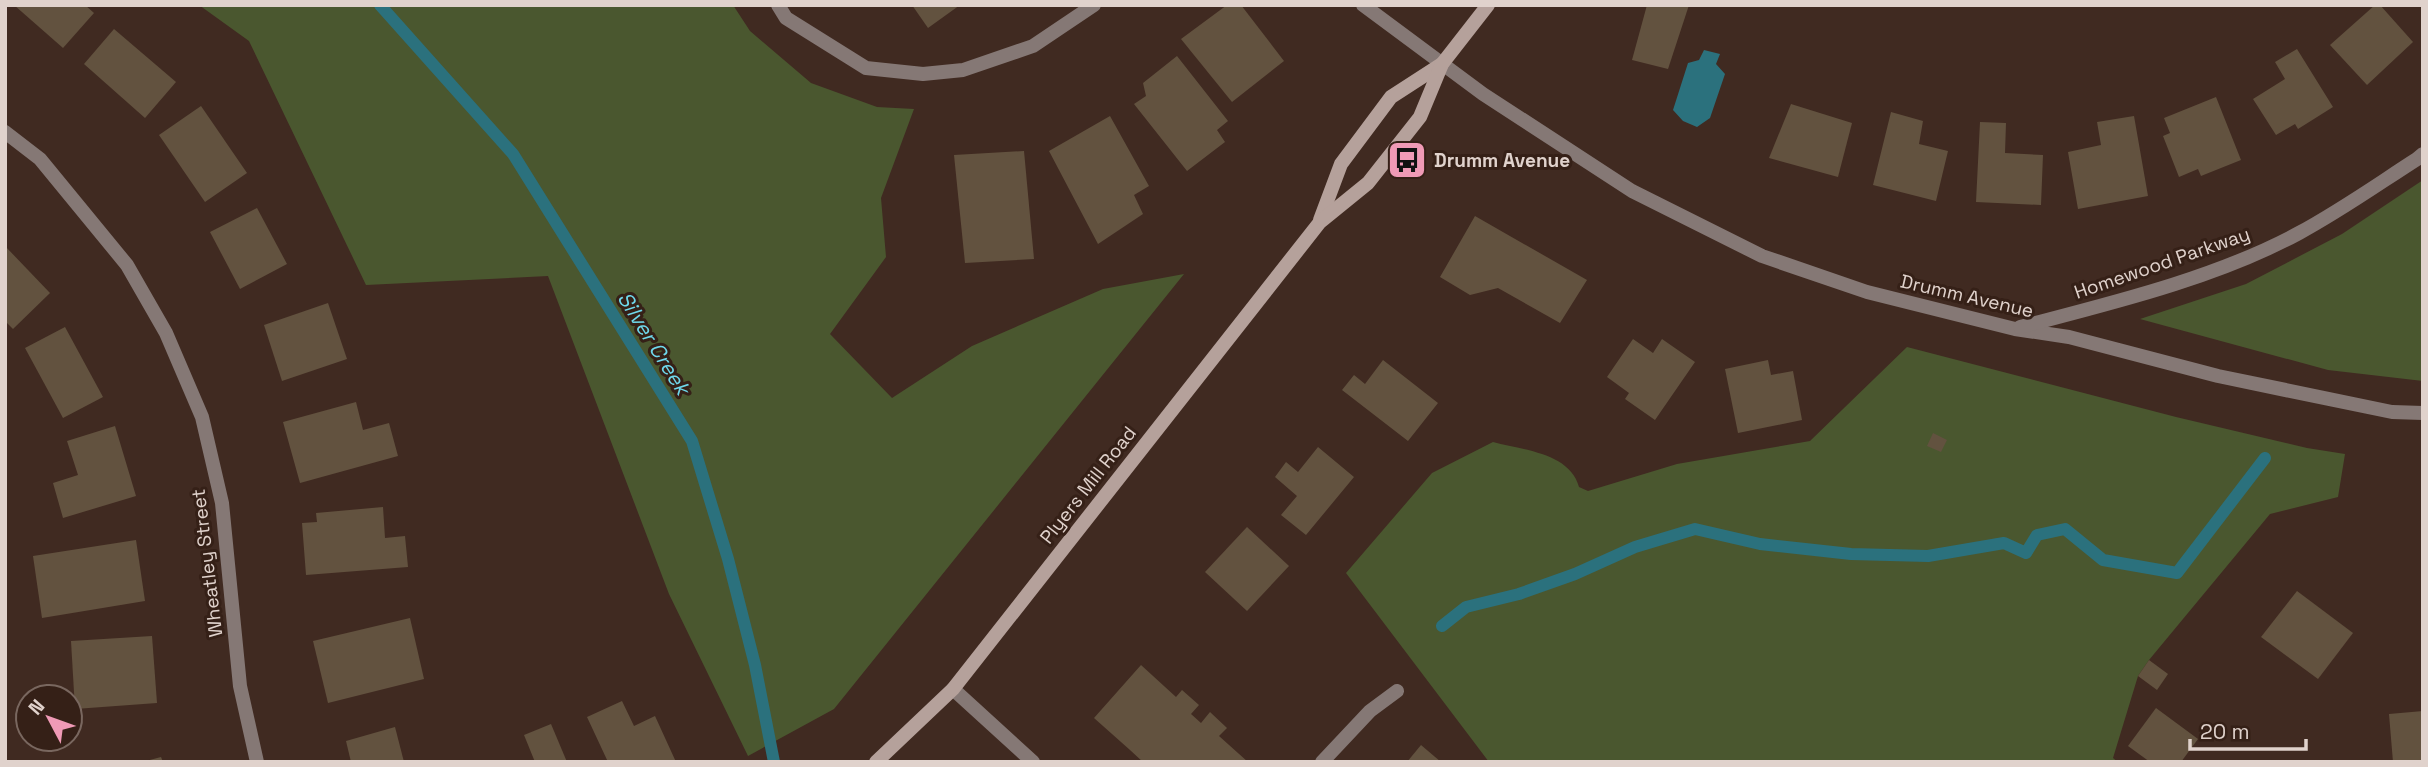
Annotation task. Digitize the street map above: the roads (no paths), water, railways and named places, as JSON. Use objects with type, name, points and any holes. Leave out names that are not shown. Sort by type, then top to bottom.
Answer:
[{"type":"street","points":[[778,5],[786,18],[866,68],[923,74],[962,70],[1033,46],[1094,5]]},
{"type":"street","name":"Drumm Avenue","points":[[1363,5],[1483,94],[1632,191],[1762,256],[1867,292],[2015,329],[2069,337],[2232,379],[2392,412],[2423,413]]},
{"type":"street","name":"Plyers Mill Road","points":[[876,762],[953,689],[1320,222],[1368,183],[1420,117],[1442,64],[1488,5]]},
{"type":"street","name":"Plyers Mill Road","points":[[1320,222],[1341,163],[1391,97],[1442,64]]},
{"type":"street","name":"Wheatley Street","points":[[5,132],[40,159],[127,265],[166,333],[202,417],[222,503],[240,686],[257,762]]},
{"type":"street","name":"Homewood Parkway","points":[[2015,329],[2110,304],[2228,265],[2299,233],[2423,154]]},
{"type":"street","points":[[953,689],[1033,762]]},
{"type":"street","points":[[1322,762],[1370,711],[1397,691]]},
{"type":"water","points":[[1704,50],[1720,54],[1716,64],[1725,74],[1710,118],[1697,127],[1683,121],[1673,110],[1688,63],[1699,60]]},
{"type":"waterway","name":"Silver Creek","points":[[380,5],[513,154],[692,441],[728,559],[755,665],[774,762]]},
{"type":"waterway","points":[[1442,626],[1466,607],[1519,594],[1575,574],[1635,547],[1695,529],[1760,544],[1851,554],[1928,556],[2004,543],[2026,553],[2037,535],[2065,529],[2103,560],[2177,573],[2265,458]]},
{"type":"place","name":"Drumm Avenue","points":[[1407,160]]}]
